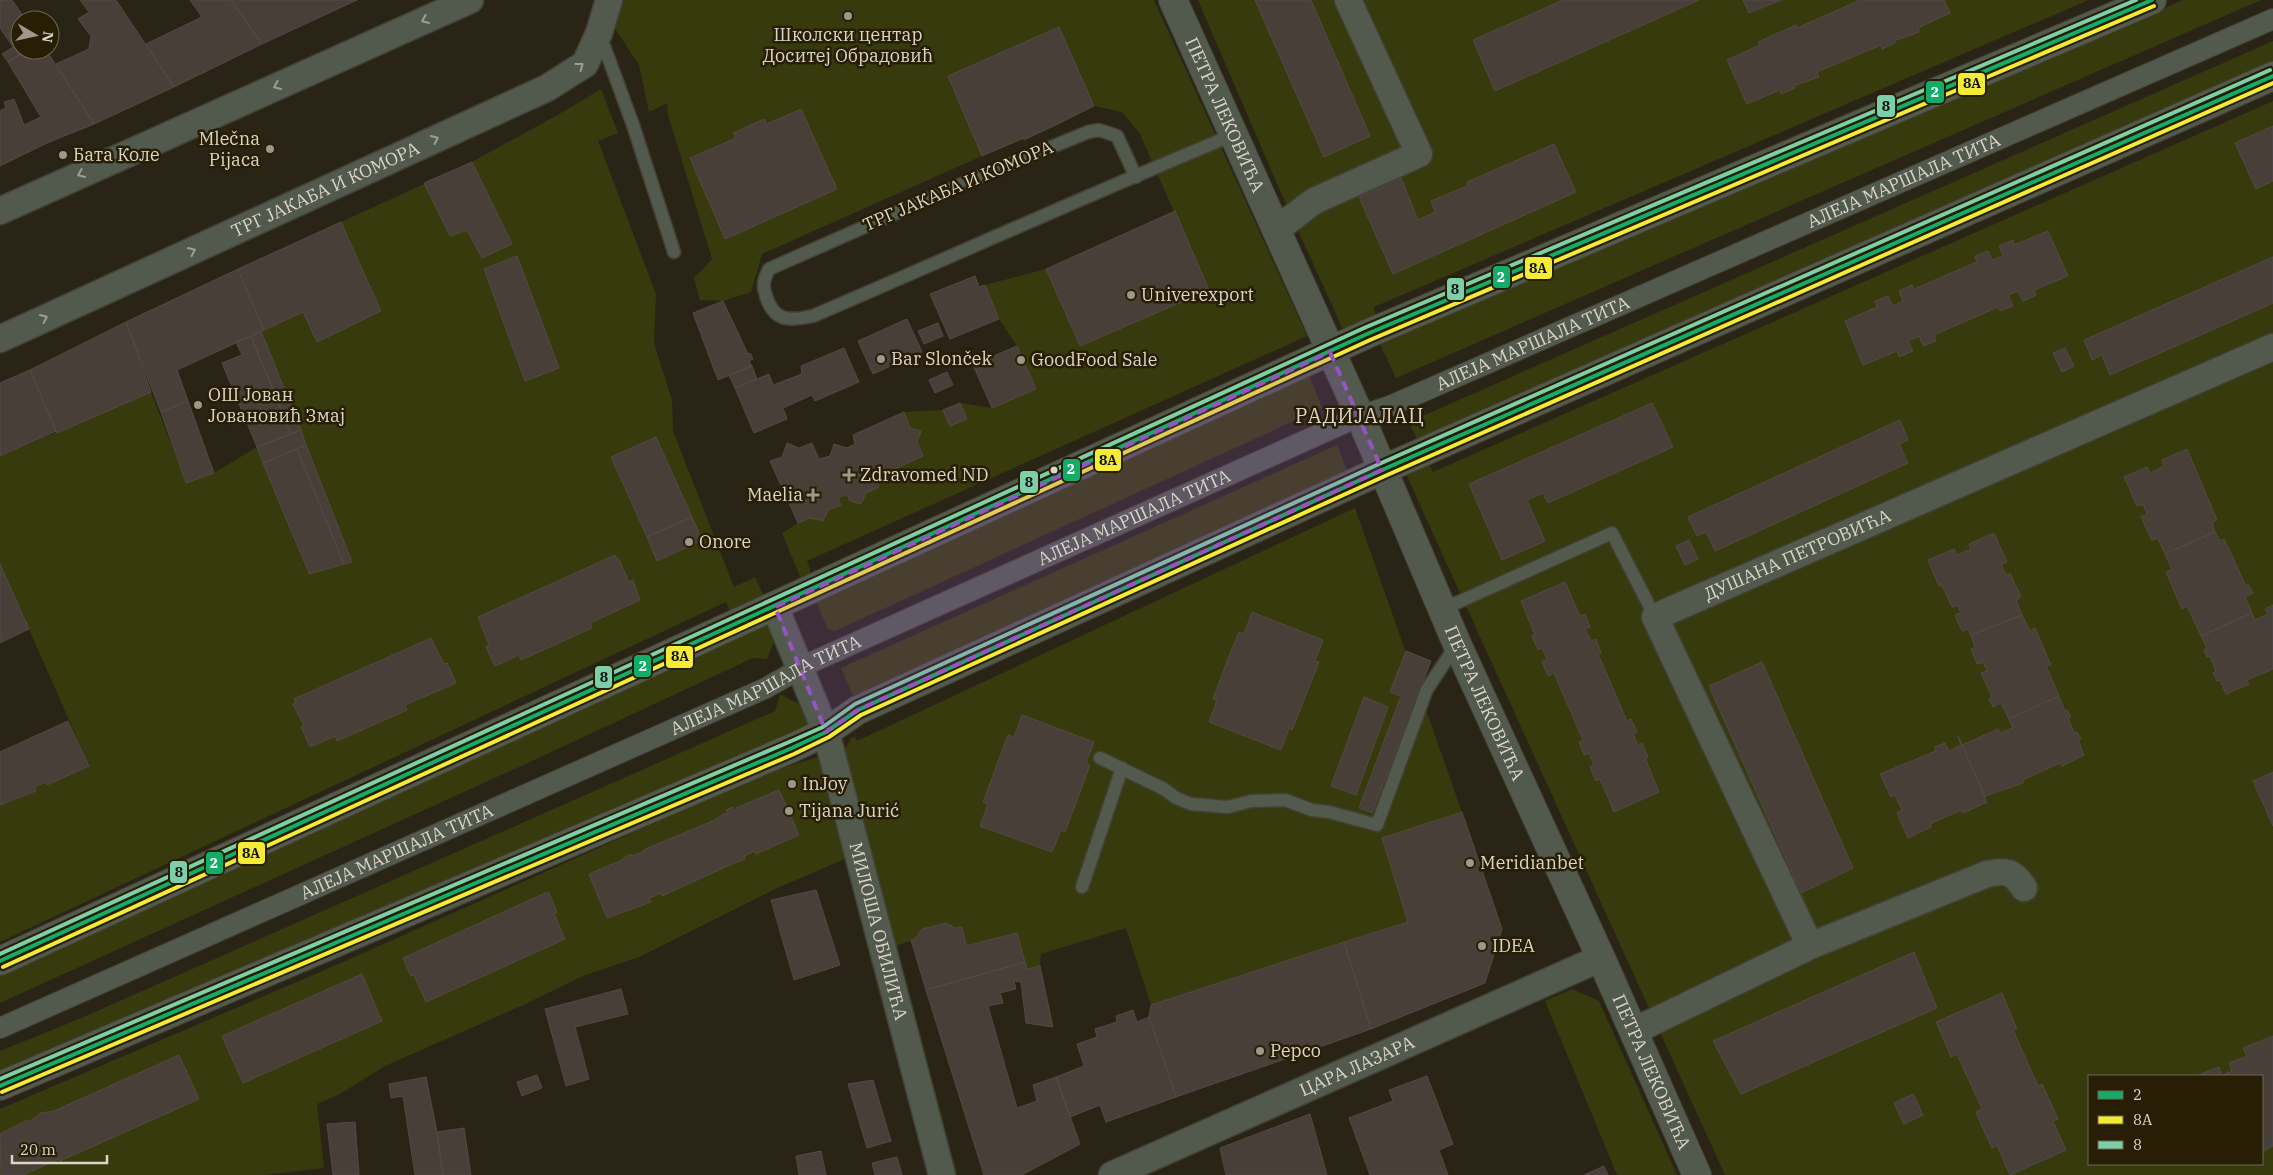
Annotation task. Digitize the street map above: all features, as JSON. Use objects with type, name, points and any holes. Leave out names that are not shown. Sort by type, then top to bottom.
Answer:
[{"type":"street","points":[[0,211],[470,0]]},
{"type":"street","name":"ТРГ ЈАКАБА И КОМОРА","points":[[0,339],[547,88],[585,64],[599,33],[609,0]]},
{"type":"street","name":"ПЕТРА ЛЕКОВИЋА","points":[[1173,0],[1360,416],[1458,644],[1602,958],[1697,1175]]},
{"type":"street","points":[[1276,230],[1314,201],[1419,154],[1348,0]]},
{"type":"street","points":[[0,961],[1330,352],[2152,0]]},
{"type":"street","name":"АЛЕЈА МАРШАЛА ТИТА","points":[[0,1028],[756,692],[800,668],[1360,416],[1390,406],[2273,19]]},
{"type":"street","points":[[0,1086],[826,732],[858,710],[1382,470],[2273,76]]},
{"type":"street","name":"ДУШАНА ПЕТРОВИЋА","points":[[1655,617],[2273,347]]},
{"type":"street","name":"МИЛОША ОБИЛИЋА","points":[[775,607],[826,732],[942,1175]]},
{"type":"street","points":[[1655,617],[1810,946]]},
{"type":"street","points":[[1634,1031],[1810,946],[1987,874],[2002,871],[2016,875],[2024,888]]},
{"type":"street","name":"ЦАРА ЛАЗАРА","points":[[1112,1175],[1602,958]]},
{"type":"lane","points":[[599,33],[633,125],[674,252]]},
{"type":"lane","name":"ТРГ ЈАКАБА И КОМОРА","points":[[1088,132],[1109,132],[1116,136],[1136,177],[813,316],[787,319],[770,310],[763,288],[764,278],[769,269],[1088,132]]},
{"type":"lane","points":[[1136,177],[1233,135]]},
{"type":"lane","points":[[1443,609],[1612,533],[1655,617]]},
{"type":"lane","points":[[1100,758],[1191,804],[1228,807],[1251,801],[1285,800],[1312,810],[1329,812],[1377,825],[1427,689],[1458,644]]},
{"type":"lane","points":[[1082,887],[1122,768]]},
{"type":"highlighted area","points":[[1330,352],[1382,470],[858,710],[826,732],[775,607]]},
{"type":"green space","points":[[620,0],[1154,0],[1307,336],[807,561],[813,579],[804,586],[782,533],[798,523],[841,505],[838,498],[847,494],[850,501],[861,504],[866,493],[879,487],[875,478],[923,456],[917,442],[921,431],[910,428],[904,412],[943,410],[960,403],[992,408],[1036,389],[1017,346],[999,319],[985,285],[1046,269],[1080,346],[1208,290],[1140,134],[1122,112],[1094,106],[1056,126],[982,156],[762,254],[751,292],[723,301],[700,300],[694,278],[712,259],[668,115],[667,103],[649,112],[639,65],[612,24]]},
{"type":"green space","points":[[1198,0],[2089,0],[1374,307],[1381,343],[2183,0],[2261,0],[1396,378],[1380,344],[1355,356],[1281,193]]},
{"type":"green space","points":[[2273,41],[2273,68],[1420,446],[1409,422]]},
{"type":"green space","points":[[601,89],[618,133],[598,141],[656,294],[654,343],[672,400],[673,431],[734,587],[755,577],[767,603],[734,620],[726,602],[0,942],[0,805],[36,791],[34,787],[89,765],[0,564],[0,456],[151,392],[186,482],[214,473],[257,447],[308,574],[352,562],[261,331],[303,312],[317,342],[381,311],[341,222],[472,162]]},
{"type":"green space","points":[[2273,101],[2273,1175],[1725,1175],[1404,470],[1426,458],[1433,472]]},
{"type":"green space","points":[[1307,370],[1322,408],[835,631],[828,629],[816,602]]},
{"type":"green space","points":[[1337,445],[1350,478],[854,698],[841,668]]},
{"type":"green space","points":[[1355,508],[1462,812],[1382,838],[1408,922],[1151,1005],[1126,928],[1041,954],[1040,966],[1027,969],[1017,933],[966,946],[962,927],[955,928],[946,923],[922,929],[915,939],[885,950],[839,760],[851,738],[855,737],[857,741]]},
{"type":"green space","points":[[774,613],[779,629],[767,659],[753,658],[532,761],[0,1003],[0,969]]},
{"type":"green space","points":[[780,694],[811,711],[815,734],[0,1079],[0,1051],[79,1019],[775,711]]},
{"type":"green space","points":[[827,754],[852,856],[775,889],[639,957],[583,976],[521,1006],[385,1066],[340,1094],[317,1104],[324,1168],[264,1175],[0,1175],[0,1109],[341,963],[764,774]]},
{"type":"green space","points":[[1572,989],[1599,1001],[1677,1175],[1617,1175],[1545,1001]]},
{"type":"building","points":[[0,0],[12,0],[19,10],[10,10],[10,43],[0,28]]},
{"type":"building","points":[[80,0],[116,0],[174,87],[94,124],[56,64],[89,49],[91,36],[78,19],[89,12]]},
{"type":"building","points":[[190,0],[231,0],[262,44],[174,87],[146,44],[202,17]]},
{"type":"building","points":[[231,0],[357,0],[262,44]]},
{"type":"building","points":[[1255,0],[1311,0],[1370,136],[1324,157]]},
{"type":"building","points":[[1563,0],[1699,0],[1495,91],[1473,40]]},
{"type":"building","points":[[1743,0],[1781,0],[1749,13]]},
{"type":"building","points":[[1860,0],[1944,0],[1950,13],[1918,28],[1919,32],[1894,41],[1895,43],[1882,49],[1881,45],[1817,72],[1819,77],[1793,86],[1795,88],[1781,94],[1780,90],[1747,104],[1727,60],[1760,45],[1758,42],[1796,25],[1797,28]]},
{"type":"building","points":[[1059,27],[1094,106],[1024,140],[1023,138],[982,156],[948,76]]},
{"type":"building","points":[[10,49],[11,60],[8,62],[2,54]]},
{"type":"building","points":[[11,60],[52,60],[94,124],[47,143],[0,166],[0,111],[6,108],[4,102],[14,99],[24,125],[41,117],[8,62]]},
{"type":"building","points":[[801,109],[837,189],[725,239],[690,158],[736,138],[733,133],[764,119],[767,124]]},
{"type":"building","points":[[2273,126],[2273,181],[2256,189],[2235,143]]},
{"type":"building","points":[[1554,144],[1576,192],[1393,274],[1359,197],[1401,178],[1418,220],[1435,212],[1431,201],[1467,186],[1467,182]]},
{"type":"building","points":[[472,162],[512,244],[482,258],[467,230],[450,236],[424,183]]},
{"type":"building","points":[[1175,211],[1209,290],[1080,346],[1046,269]]},
{"type":"building","points":[[341,222],[381,311],[317,342],[303,312],[264,330],[238,269]]},
{"type":"building","points":[[2048,231],[2068,276],[2034,290],[2036,295],[2023,301],[2018,291],[2008,295],[2013,306],[2000,311],[1998,307],[1934,335],[1936,341],[1923,346],[1919,336],[1908,341],[1913,351],[1899,357],[1897,351],[1863,365],[1845,321],[1877,307],[1875,301],[1888,296],[1893,306],[1903,301],[1899,291],[1912,285],[1914,289],[1977,262],[1975,256],[1988,251],[1992,260],[2003,256],[1999,246],[2013,240],[2014,245]]},
{"type":"building","points":[[517,256],[559,368],[525,381],[484,269]]},
{"type":"building","points":[[2273,257],[2273,303],[2110,375],[2102,355],[2092,360],[2084,340]]},
{"type":"building","points":[[238,269],[264,330],[177,370],[188,401],[161,412],[126,322]]},
{"type":"building","points":[[975,276],[979,287],[985,285],[999,319],[950,339],[930,294]]},
{"type":"building","points":[[723,301],[748,354],[750,353],[753,359],[749,361],[752,366],[718,380],[693,313]]},
{"type":"building","points":[[907,319],[922,352],[873,374],[858,341]]},
{"type":"building","points":[[126,322],[151,392],[57,433],[30,370]]},
{"type":"building","points":[[938,323],[943,336],[924,344],[918,331]]},
{"type":"building","points":[[261,331],[301,430],[291,434],[251,336]]},
{"type":"building","points":[[251,336],[291,434],[257,447],[222,363],[242,355],[236,342]]},
{"type":"building","points":[[1017,346],[1036,389],[992,408],[973,365]]},
{"type":"building","points":[[844,348],[859,382],[815,401],[812,395],[783,408],[787,419],[754,433],[735,388],[769,374],[773,385],[802,374],[801,366]]},
{"type":"building","points":[[2065,348],[2074,366],[2062,372],[2053,353]]},
{"type":"building","points":[[752,366],[757,379],[735,388],[729,375]]},
{"type":"building","points":[[30,370],[56,431],[0,456],[0,383]]},
{"type":"building","points":[[947,372],[953,385],[935,393],[929,380]]},
{"type":"building","points":[[188,401],[214,473],[186,483],[161,412]]},
{"type":"building","points":[[960,403],[967,419],[950,426],[943,410]]},
{"type":"building","points":[[1652,403],[1673,447],[1548,503],[1543,493],[1527,500],[1545,541],[1502,560],[1469,484]]},
{"type":"building","points":[[904,412],[910,428],[921,431],[917,442],[923,456],[875,478],[879,487],[866,493],[861,504],[850,501],[847,494],[838,498],[841,505],[828,510],[823,521],[810,518],[798,523],[770,461],[782,457],[787,443],[799,448],[812,443],[819,459],[830,456],[834,444],[847,448],[855,444],[853,435]]},
{"type":"building","points":[[1900,420],[1908,440],[1899,444],[1908,463],[1715,551],[1706,532],[1697,536],[1688,517]]},
{"type":"building","points":[[301,430],[306,445],[263,463],[257,447]]},
{"type":"building","points":[[656,437],[692,517],[647,537],[611,457]]},
{"type":"building","points":[[306,445],[352,562],[344,564],[297,449]]},
{"type":"building","points":[[297,449],[344,564],[309,574],[263,463]]},
{"type":"building","points":[[2187,449],[2217,520],[2212,522],[2215,532],[2165,554],[2158,538],[2152,540],[2141,517],[2147,514],[2143,504],[2137,506],[2124,477],[2147,467],[2150,473],[2164,466],[2162,460]]},
{"type":"building","points":[[692,517],[702,540],[657,561],[647,537]]},
{"type":"building","points":[[2215,532],[2220,541],[2224,539],[2246,586],[2249,585],[2253,593],[2245,597],[2252,613],[2201,636],[2187,606],[2182,609],[2166,572],[2172,569],[2165,554]]},
{"type":"building","points":[[1994,533],[2007,562],[2001,565],[2006,575],[2010,573],[2021,597],[2016,600],[2022,615],[1971,635],[1968,629],[1962,631],[1955,615],[1961,613],[1957,605],[1952,607],[1942,585],[1939,586],[1928,560],[1954,549],[1957,555],[1971,549],[1969,544]]},
{"type":"building","points":[[1689,540],[1698,559],[1685,565],[1676,546]]},
{"type":"building","points":[[615,555],[619,559],[629,582],[633,580],[640,600],[590,623],[592,628],[521,660],[519,655],[495,666],[486,647],[489,645],[478,617]]},
{"type":"building","points":[[0,564],[29,629],[0,643]]},
{"type":"building","points":[[1565,582],[1580,616],[1585,614],[1590,627],[1585,629],[1591,641],[1596,639],[1601,653],[1598,654],[1627,721],[1631,719],[1637,732],[1633,734],[1638,745],[1642,743],[1648,757],[1645,758],[1659,792],[1614,812],[1600,779],[1596,781],[1590,767],[1594,765],[1589,753],[1584,755],[1579,742],[1583,740],[1554,673],[1548,676],[1542,662],[1547,659],[1542,648],[1538,650],[1532,636],[1535,635],[1521,601]]},
{"type":"building","points":[[2273,605],[2273,669],[2247,680],[2249,684],[2226,694],[2220,680],[2217,681],[2213,673],[2216,671],[2210,656],[2207,657],[2204,650],[2207,648],[2201,636],[2252,613],[2255,620],[2268,614],[2265,609]]},
{"type":"building","points":[[1252,612],[1323,640],[1315,661],[1319,662],[1292,730],[1289,728],[1281,750],[1209,722],[1217,701],[1213,699],[1229,656],[1239,632],[1244,634]]},
{"type":"building","points":[[2022,615],[2030,631],[2035,628],[2051,665],[2046,666],[2059,696],[2009,719],[2001,703],[1993,707],[1989,699],[1992,697],[1981,673],[1987,671],[1983,662],[1977,664],[1971,649],[1975,647],[1971,635]]},
{"type":"building","points":[[431,638],[444,664],[447,663],[456,683],[405,705],[407,710],[337,741],[335,736],[310,747],[301,727],[304,726],[293,704],[296,703],[294,699]]},
{"type":"building","points":[[1406,651],[1431,661],[1372,813],[1359,808],[1401,696],[1390,692]]},
{"type":"building","points":[[1762,662],[1853,868],[1801,893],[1709,686]]},
{"type":"building","points":[[2059,696],[2065,711],[2067,710],[2071,717],[2068,718],[2074,733],[2077,732],[2081,739],[2078,740],[2084,755],[2062,766],[2060,763],[2023,780],[2023,783],[1985,796],[1962,745],[1998,729],[2000,733],[2013,728],[2009,719]]},
{"type":"building","points":[[1364,697],[1388,707],[1356,795],[1331,786]]},
{"type":"building","points":[[1022,715],[1094,742],[1086,763],[1090,765],[1065,832],[1061,830],[1052,852],[980,826],[988,804],[983,802],[1008,735],[1014,737]]},
{"type":"building","points":[[68,721],[89,766],[47,785],[46,782],[34,787],[36,791],[0,805],[0,752]]},
{"type":"building","points":[[1958,736],[1987,802],[1963,813],[1961,810],[1930,824],[1931,827],[1908,838],[1897,813],[1902,810],[1895,795],[1891,797],[1880,774],[1936,751],[1935,747],[1945,743],[1949,751],[1961,745]]},
{"type":"building","points":[[2273,772],[2273,826],[2253,781]]},
{"type":"building","points":[[779,790],[799,835],[756,854],[755,851],[744,856],[745,859],[662,896],[661,893],[649,898],[651,902],[607,918],[589,874],[620,861],[630,854],[632,856],[643,852],[643,850],[713,821],[725,813],[726,815],[728,814],[726,810],[732,807],[735,811],[737,810],[736,808]]},
{"type":"building","points":[[1462,812],[1502,929],[1485,983],[1371,1029],[1344,942],[1408,922],[1382,838]]},
{"type":"building","points":[[816,890],[840,965],[794,980],[771,900]]},
{"type":"building","points":[[545,893],[549,893],[557,912],[554,913],[565,939],[426,1002],[414,975],[411,976],[403,958]]},
{"type":"building","points":[[946,923],[955,928],[962,927],[966,946],[1017,933],[1025,962],[926,990],[911,940],[915,939],[922,929]]},
{"type":"building","points":[[1344,942],[1371,1029],[1176,1097],[1149,1017],[1151,1005]]},
{"type":"building","points":[[1914,952],[1937,1008],[1741,1094],[1713,1041]]},
{"type":"building","points":[[1025,962],[1027,969],[1040,966],[1053,1027],[1026,1023],[1021,982],[1014,981],[1016,989],[1000,993],[1003,1003],[988,1006],[1017,1108],[1037,1101],[1033,1085],[1056,1077],[1080,1144],[1022,1175],[984,1175],[926,990]]},
{"type":"building","points":[[362,974],[382,1021],[243,1083],[222,1036]]},
{"type":"building","points":[[621,989],[628,1014],[575,1027],[589,1079],[566,1086],[545,1009]]},
{"type":"building","points":[[2002,993],[2017,1029],[2013,1030],[2038,1086],[2042,1084],[2058,1119],[2053,1121],[2066,1150],[2010,1175],[1997,1145],[1992,1148],[1981,1124],[1976,1112],[1982,1109],[1957,1054],[1951,1057],[1936,1022]]},
{"type":"building","points":[[1133,1010],[1137,1022],[1149,1017],[1176,1097],[1106,1122],[1100,1105],[1070,1117],[1056,1077],[1084,1066],[1077,1044],[1097,1037],[1095,1029],[1117,1022],[1116,1016]]},
{"type":"building","points":[[2273,1036],[2273,1146],[2263,1151],[2263,1075],[2222,1075],[2232,1071],[2229,1063],[2247,1056],[2243,1048]]},
{"type":"building","points":[[179,1055],[199,1099],[60,1161],[59,1159],[23,1175],[1,1175],[0,1134],[28,1120],[29,1122],[41,1113],[54,1111]]},
{"type":"building","points":[[2219,1067],[2222,1075],[2199,1075]]},
{"type":"building","points":[[537,1075],[542,1088],[522,1096],[517,1082]]},
{"type":"building","points":[[1427,1076],[1453,1144],[1439,1150],[1448,1175],[1370,1175],[1349,1118],[1393,1101],[1389,1090]]},
{"type":"building","points":[[426,1077],[443,1175],[415,1175],[403,1096],[391,1098],[389,1084]]},
{"type":"building","points":[[873,1080],[891,1141],[867,1148],[848,1084]]},
{"type":"building","points":[[1913,1094],[1923,1115],[1904,1124],[1894,1103]]},
{"type":"building","points":[[1310,1114],[1327,1175],[1226,1175],[1220,1148]]},
{"type":"building","points":[[355,1122],[359,1175],[333,1175],[327,1124]]},
{"type":"building","points":[[464,1128],[471,1175],[443,1175],[437,1132]]},
{"type":"building","points":[[821,1151],[826,1175],[799,1175],[796,1156]]},
{"type":"building","points":[[897,1157],[902,1175],[875,1175],[872,1163]]},
{"type":"building","points":[[1604,1166],[1608,1175],[1584,1175]]},
{"type":"transit line","name":"8","points":[[0,954],[1364,328],[2136,0]]},
{"type":"transit line","name":"2","points":[[0,961],[1367,334],[2152,0]]},
{"type":"transit line","name":"8A","points":[[3,967],[1370,340],[2154,6]]},
{"type":"transit line","name":"8","points":[[0,1079],[823,727],[855,704],[1379,464],[2270,70]]},
{"type":"transit line","name":"2","points":[[0,1086],[792,748],[826,732],[858,710],[1382,470],[2273,76]]},
{"type":"transit line","name":"8A","points":[[2,1092],[794,754],[829,737],[861,715],[1385,476],[2273,83]]},
{"type":"place","name":"Школски центар Доситеј Обрадовић","points":[[848,16]]},
{"type":"place","name":"Mlečna Pijaca","points":[[270,149]]},
{"type":"place","name":"Бата Коле","points":[[63,155]]},
{"type":"place","name":"Univerexport","points":[[1131,295]]},
{"type":"place","name":"Bar Slonček","points":[[881,359]]},
{"type":"place","name":"GoodFood Sale","points":[[1021,360]]},
{"type":"place","name":"ОШ Јован Јовановић Змај","points":[[198,405]]},
{"type":"place","name":"Zdravomed ND","points":[[849,475]]},
{"type":"place","name":"Maelia","points":[[813,495]]},
{"type":"place","name":"Onore","points":[[689,542]]},
{"type":"place","name":"InJoy","points":[[792,784]]},
{"type":"place","name":"Tijana Jurić","points":[[789,811]]},
{"type":"place","name":"Meridianbet","points":[[1470,863]]},
{"type":"place","name":"IDEA","points":[[1482,946]]},
{"type":"place","name":"Pepco","points":[[1260,1051]]},
{"type":"district","name":"РАДИЈАЛАЦ","points":[[1360,416]]}]
